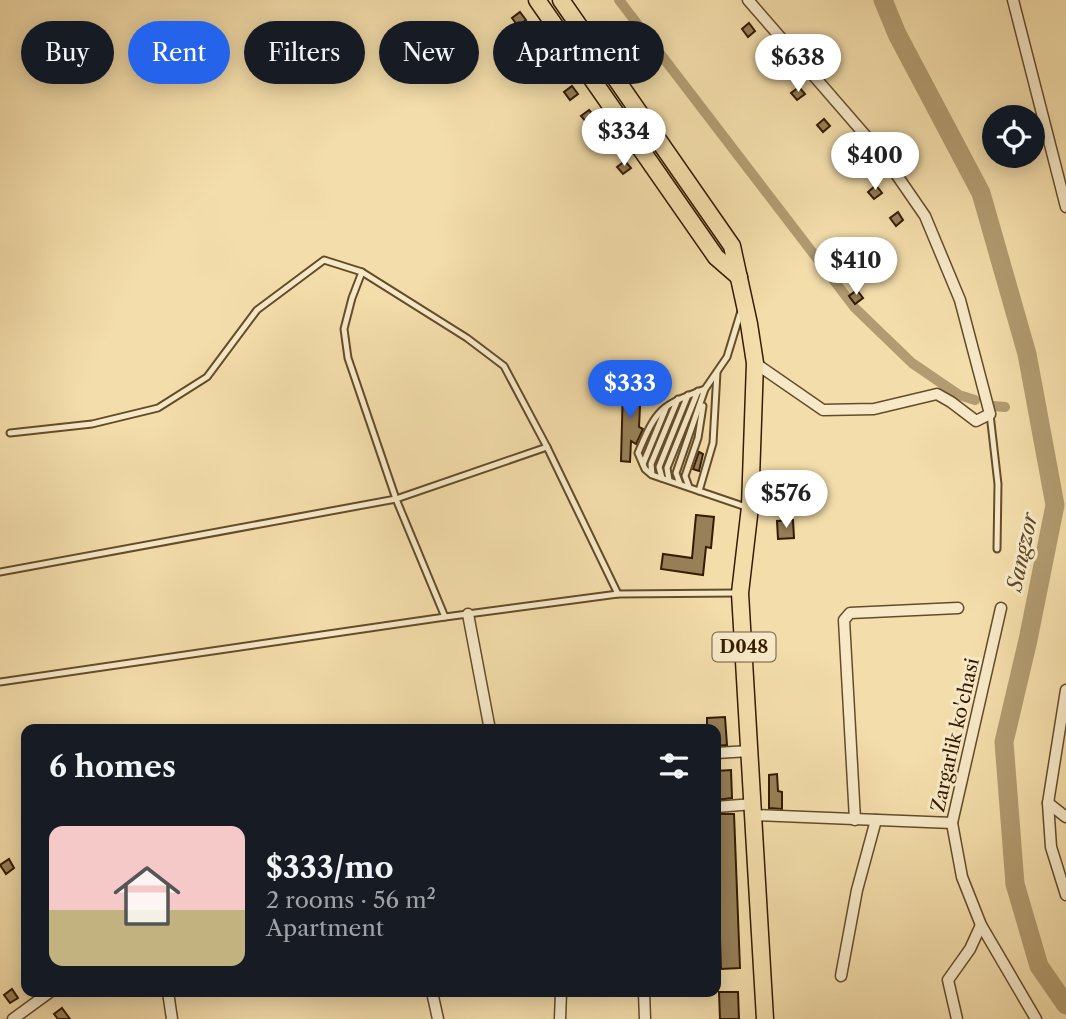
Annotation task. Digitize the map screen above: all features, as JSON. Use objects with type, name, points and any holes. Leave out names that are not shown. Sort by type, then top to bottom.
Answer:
[{"type":"main road","points":[[537,0],[716,257],[739,277]]},
{"type":"main road","name":"D048","points":[[561,0],[732,246],[744,298],[755,363],[750,509],[740,593],[765,1019]]},
{"type":"street","points":[[748,0],[884,158],[925,216],[960,300],[990,414],[976,421],[937,394],[874,409],[823,411],[755,363]]},
{"type":"street","points":[[1013,0],[1066,207]]},
{"type":"street","points":[[855,820],[844,620],[850,613],[958,608]]},
{"type":"street","name":"Zargarlik ko'chasi","points":[[1001,608],[952,823],[962,877],[981,925],[1036,1019]]},
{"type":"street","points":[[468,614],[490,724]]},
{"type":"street","points":[[1066,690],[1048,803],[1051,847],[1066,895]]},
{"type":"street","points":[[721,753],[750,751]]},
{"type":"street","points":[[1048,803],[1066,817]]},
{"type":"street","points":[[721,807],[855,820],[952,823]]},
{"type":"street","points":[[841,975],[856,890],[876,820]]},
{"type":"street","points":[[957,1019],[948,980],[970,950],[981,925]]},
{"type":"street","points":[[13,1019],[43,997]]},
{"type":"street","points":[[169,997],[172,1019]]},
{"type":"street","points":[[433,997],[439,1019]]},
{"type":"street","points":[[560,1019],[562,997]]},
{"type":"street","points":[[644,997],[645,1019]]},
{"type":"lane","points":[[10,433],[92,424],[158,408],[207,377],[246,321],[324,260],[362,272],[467,338],[504,366],[547,447],[618,594]]},
{"type":"lane","points":[[362,272],[344,329],[348,358],[396,499],[445,617]]},
{"type":"lane","points":[[680,484],[676,473],[705,388],[727,357],[744,298]]},
{"type":"lane","points":[[699,491],[713,443],[717,372]]},
{"type":"lane","points":[[705,388],[669,402],[651,422],[638,453],[642,464],[652,475],[750,509]]},
{"type":"lane","points":[[689,487],[685,475],[698,438],[705,388]]},
{"type":"lane","points":[[669,480],[667,468],[698,391]]},
{"type":"lane","points":[[662,478],[659,467],[688,395]]},
{"type":"lane","points":[[652,475],[651,464],[678,399]]},
{"type":"lane","points":[[990,414],[998,484],[997,549]]},
{"type":"lane","points":[[0,572],[396,499],[547,447]]},
{"type":"lane","points":[[0,682],[618,594],[740,593]]},
{"type":"building","points":[[520,12],[526,20],[514,21],[512,18]]},
{"type":"building","points":[[749,23],[755,31],[748,37],[742,29]]},
{"type":"building","points":[[773,53],[779,61],[771,67],[765,59]]},
{"type":"building","points":[[572,86],[578,94],[570,100],[564,92]]},
{"type":"building","points":[[799,87],[805,94],[797,100],[791,93]]},
{"type":"building","points":[[589,110],[595,117],[587,123],[581,116]]},
{"type":"building","points":[[824,119],[830,126],[823,132],[817,125]]},
{"type":"building","points":[[605,132],[611,140],[603,146],[597,138]]},
{"type":"building","points":[[856,159],[862,166],[854,172],[848,165]]},
{"type":"building","points":[[625,161],[631,168],[623,174],[617,167]]},
{"type":"building","points":[[876,185],[882,193],[874,199],[868,192]]},
{"type":"building","points":[[898,212],[903,220],[896,226],[890,218]]},
{"type":"building","points":[[857,290],[863,298],[855,304],[849,296]]},
{"type":"building","points":[[623,386],[641,387],[639,427],[643,429],[636,444],[631,441],[630,462],[621,461]]},
{"type":"building","points":[[699,452],[703,454],[699,471],[693,469]]},
{"type":"building","points":[[696,515],[714,517],[711,548],[706,547],[703,575],[661,569],[663,554],[692,558]]},
{"type":"building","points":[[793,520],[794,538],[778,539],[777,521]]},
{"type":"building","points":[[725,717],[727,745],[721,746],[721,724],[707,724],[707,718]]},
{"type":"building","points":[[731,770],[732,798],[721,799],[721,771]]},
{"type":"building","points":[[777,774],[778,791],[782,792],[782,809],[769,808],[769,775]]},
{"type":"building","points":[[721,814],[734,814],[740,968],[721,969]]},
{"type":"building","points":[[9,859],[14,868],[6,874],[0,865]]},
{"type":"building","points":[[12,989],[18,998],[10,1003],[4,995]]},
{"type":"building","points":[[721,992],[738,992],[739,1019],[720,1019]]},
{"type":"building","points":[[62,1008],[70,1019],[58,1019],[54,1014]]},
{"type":"waterway","points":[[619,0],[855,308],[912,363],[959,395],[975,400]]},
{"type":"waterway","name":"Sangzor","points":[[883,0],[897,34],[981,193],[1027,354],[1055,505],[1004,742],[1015,884],[1039,966],[1066,1005]]},
{"type":"waterway","points":[[993,406],[1005,407]]}]
